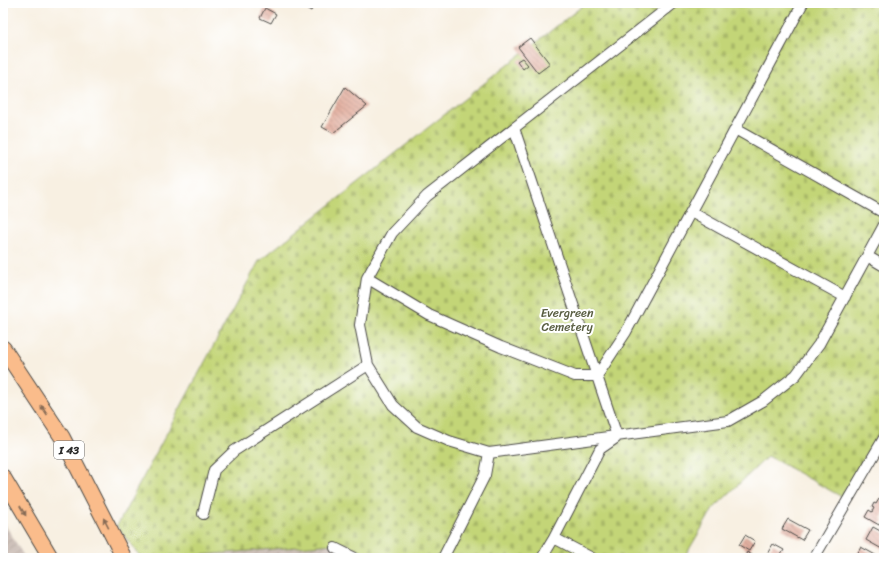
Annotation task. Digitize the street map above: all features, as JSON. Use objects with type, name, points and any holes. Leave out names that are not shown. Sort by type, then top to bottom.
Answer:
[{"type":"highway","name":"I 43","points":[[3,348],[62,437],[124,558]]},
{"type":"highway","points":[[3,477],[52,558]]},
{"type":"street","points":[[674,3],[427,196],[392,233],[367,278],[360,325],[368,364],[393,405],[417,427],[449,441],[489,452],[728,421],[764,401],[796,375],[819,344],[884,225]]},
{"type":"street","points":[[597,376],[626,332],[803,3]]},
{"type":"street","points":[[514,128],[618,436]]},
{"type":"street","points":[[735,129],[884,213]]},
{"type":"street","points":[[691,212],[845,297]]},
{"type":"street","points":[[867,256],[884,266]]},
{"type":"street","points":[[367,278],[429,315],[501,347],[575,376],[597,376]]},
{"type":"street","points":[[203,514],[214,470],[234,451],[368,364]]},
{"type":"street","points":[[542,558],[600,449],[618,436]]},
{"type":"street","points":[[814,558],[884,438]]},
{"type":"street","points":[[443,558],[485,475],[489,452]]},
{"type":"street","points":[[554,538],[592,558]]},
{"type":"street","points":[[336,548],[355,558]]},
{"type":"shaded area","points":[[3,521],[25,558],[3,558]]},
{"type":"shaded area","points":[[345,543],[374,558],[165,558]]},
{"type":"green space","name":"Evergreen Cemetery","points":[[586,3],[884,3],[884,424],[842,497],[768,456],[713,509],[684,558],[374,558],[345,543],[165,558],[141,558],[117,526],[259,261]]},
{"type":"building","points":[[297,3],[315,3],[311,11]]},
{"type":"building","points":[[265,8],[276,14],[271,23],[260,18]]},
{"type":"building","points":[[530,38],[550,64],[538,73],[518,47]]},
{"type":"building","points":[[522,58],[528,65],[523,69],[517,61]]},
{"type":"building","points":[[345,87],[367,106],[333,133],[322,127]]},
{"type":"building","points":[[879,499],[884,501],[884,513],[881,519],[883,520],[879,525],[865,517],[869,510],[872,512],[874,503],[876,504]]},
{"type":"building","points":[[788,519],[808,530],[802,540],[782,529]]},
{"type":"building","points":[[873,527],[884,533],[884,545],[882,549],[866,540]]},
{"type":"building","points":[[745,535],[755,541],[749,551],[739,545]]},
{"type":"building","points":[[773,544],[784,550],[779,558],[774,558],[767,554]]},
{"type":"building","points":[[861,547],[879,557],[859,558],[856,556]]},
{"type":"building","points":[[747,552],[757,558],[744,558]]}]
